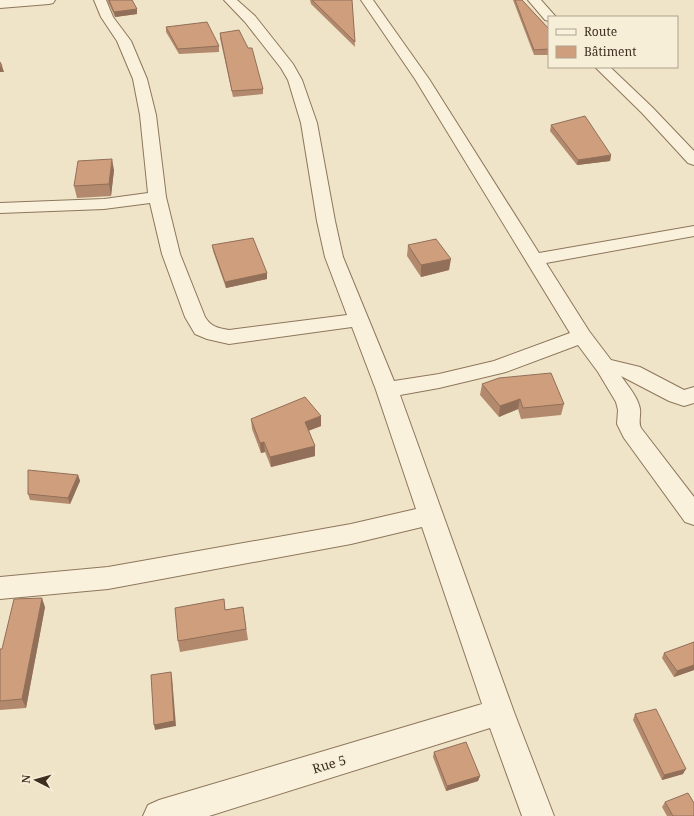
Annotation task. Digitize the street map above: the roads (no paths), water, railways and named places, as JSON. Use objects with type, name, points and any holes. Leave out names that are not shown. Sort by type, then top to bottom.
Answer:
[{"type":"street","points":[[5,2],[48,0]]},
{"type":"street","points":[[100,0],[110,23],[124,42],[140,79],[148,115],[157,197],[171,254],[195,317],[202,329],[214,334],[229,337],[359,320]]},
{"type":"street","points":[[230,0],[250,19],[288,67],[296,80],[309,123],[326,221],[334,257],[387,390],[499,712],[538,816]]},
{"type":"street","points":[[367,0],[422,79],[582,336],[605,367],[627,402],[629,410],[628,424],[632,432],[694,515]]},
{"type":"street","points":[[534,0],[549,16]]},
{"type":"street","points":[[603,68],[647,110],[694,160]]},
{"type":"street","points":[[0,208],[104,204],[157,197]]},
{"type":"street","points":[[534,259],[694,231]]},
{"type":"street","points":[[387,390],[439,381],[499,367],[582,336]]},
{"type":"street","points":[[605,367],[619,368],[633,372],[677,396],[684,398],[694,395]]},
{"type":"street","points":[[0,588],[108,578],[351,534],[430,515]]},
{"type":"street","name":"Rue 5","points":[[159,816],[499,712]]}]
